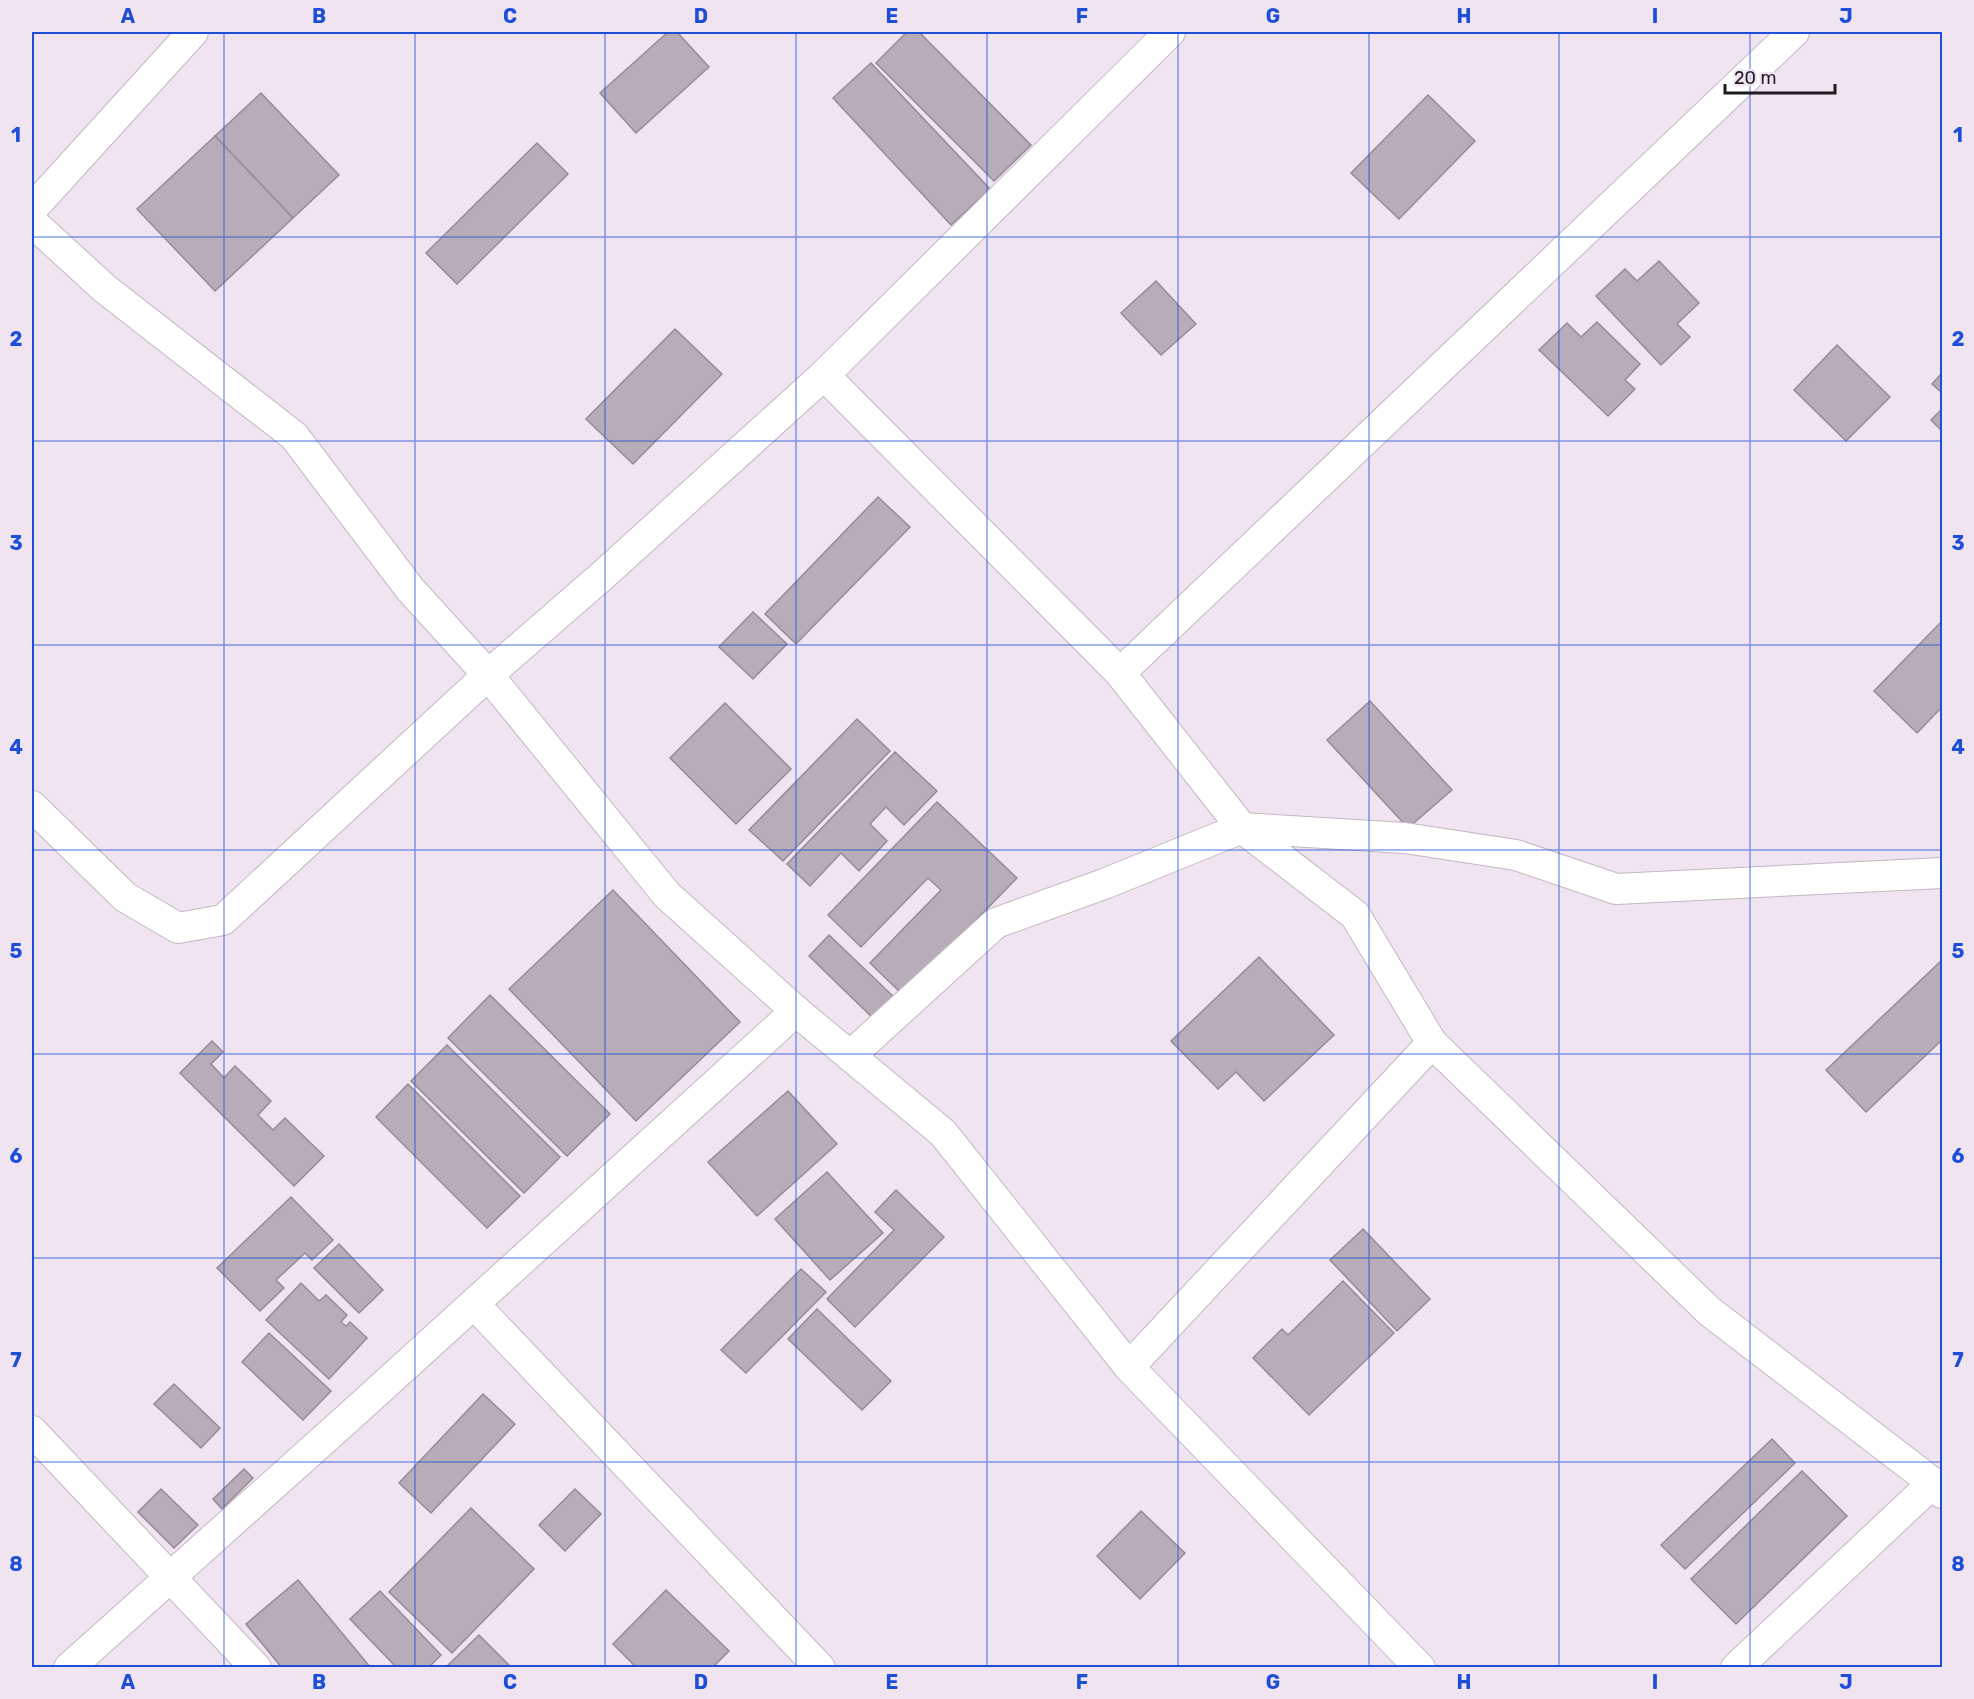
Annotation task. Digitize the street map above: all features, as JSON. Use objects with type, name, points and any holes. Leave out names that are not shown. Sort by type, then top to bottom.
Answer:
[{"type":"street","points":[[32,209],[193,32]]},
{"type":"street","points":[[32,806],[125,897],[178,928],[224,920],[488,675],[602,576],[824,375],[1170,32]]},
{"type":"street","points":[[1120,673],[1794,32]]},
{"type":"street","points":[[32,222],[104,288],[294,436],[410,589],[488,675],[667,895],[796,1011],[943,1133],[1129,1367],[1420,1668]]},
{"type":"street","points":[[824,375],[1120,673],[1242,828],[1355,915],[1432,1043],[1708,1311],[1938,1488],[1736,1668]]},
{"type":"street","points":[[850,1056],[996,923],[1104,884],[1242,828],[1405,838],[1516,855],[1616,889],[1942,873]]},
{"type":"street","points":[[69,1668],[796,1011]]},
{"type":"street","points":[[1129,1367],[1432,1043]]},
{"type":"street","points":[[474,1304],[820,1668]]},
{"type":"street","points":[[32,1431],[256,1668]]},
{"type":"building","points":[[668,32],[677,32],[709,67],[636,133],[600,93]]},
{"type":"building","points":[[907,32],[919,32],[1031,145],[994,181],[876,63]]},
{"type":"building","points":[[871,63],[990,189],[951,225],[833,98]]},
{"type":"building","points":[[261,93],[339,175],[293,218],[215,136]]},
{"type":"building","points":[[1428,95],[1475,141],[1399,219],[1351,173]]},
{"type":"building","points":[[215,136],[293,218],[215,291],[137,209]]},
{"type":"building","points":[[537,143],[568,174],[457,284],[426,253]]},
{"type":"building","points":[[1659,261],[1699,303],[1677,324],[1690,337],[1661,365],[1596,296],[1625,269],[1637,281]]},
{"type":"building","points":[[1156,281],[1196,324],[1161,355],[1121,313]]},
{"type":"building","points":[[1597,322],[1640,364],[1625,380],[1635,389],[1608,416],[1539,350],[1567,323],[1581,337]]},
{"type":"building","points":[[675,329],[722,374],[633,464],[586,419]]},
{"type":"building","points":[[1837,345],[1890,397],[1846,441],[1794,390]]},
{"type":"building","points":[[1942,373],[1942,393],[1932,384]]},
{"type":"building","points":[[1942,409],[1942,431],[1931,420]]},
{"type":"building","points":[[878,497],[910,527],[796,644],[765,614]]},
{"type":"building","points":[[753,612],[787,644],[753,679],[719,647]]},
{"type":"building","points":[[1942,621],[1942,707],[1917,733],[1874,691]]},
{"type":"building","points":[[1370,701],[1452,790],[1408,828],[1327,740]]},
{"type":"building","points":[[725,703],[791,769],[736,824],[670,758]]},
{"type":"building","points":[[857,719],[890,751],[783,861],[749,830]]},
{"type":"building","points":[[895,752],[937,791],[904,825],[886,807],[870,824],[887,841],[859,871],[841,853],[810,886],[787,864]]},
{"type":"building","points":[[937,802],[1017,878],[903,995],[870,963],[941,890],[928,878],[861,947],[828,915]]},
{"type":"building","points":[[613,890],[740,1022],[636,1121],[509,989]]},
{"type":"building","points":[[829,935],[896,999],[876,1021],[809,956]]},
{"type":"building","points":[[1259,957],[1334,1035],[1264,1101],[1236,1072],[1218,1089],[1171,1041]]},
{"type":"building","points":[[1942,960],[1942,1040],[1866,1112],[1826,1070]]},
{"type":"building","points":[[490,995],[610,1114],[567,1156],[448,1038]]},
{"type":"building","points":[[212,1041],[223,1052],[211,1064],[224,1078],[235,1066],[271,1101],[258,1115],[273,1130],[285,1118],[324,1156],[294,1186],[180,1073]]},
{"type":"building","points":[[447,1045],[560,1157],[524,1193],[411,1081]]},
{"type":"building","points":[[408,1084],[520,1196],[487,1228],[376,1117]]},
{"type":"building","points":[[788,1091],[837,1144],[757,1216],[708,1162]]},
{"type":"building","points":[[827,1172],[883,1233],[830,1280],[775,1219]]},
{"type":"building","points":[[896,1190],[944,1237],[855,1327],[827,1299],[894,1230],[875,1212]]},
{"type":"building","points":[[291,1197],[333,1240],[312,1260],[305,1253],[276,1280],[284,1288],[260,1311],[217,1268]]},
{"type":"building","points":[[1363,1229],[1430,1299],[1397,1331],[1330,1260]]},
{"type":"building","points":[[339,1244],[383,1290],[359,1313],[314,1268]]},
{"type":"building","points":[[801,1269],[826,1292],[746,1373],[721,1350]]},
{"type":"building","points":[[1343,1281],[1394,1333],[1309,1415],[1253,1358],[1282,1329],[1288,1335]]},
{"type":"building","points":[[301,1283],[319,1301],[326,1295],[347,1315],[341,1322],[346,1326],[350,1322],[367,1338],[329,1379],[266,1320]]},
{"type":"building","points":[[817,1309],[891,1381],[862,1410],[788,1339]]},
{"type":"building","points":[[269,1333],[331,1391],[303,1420],[242,1362]]},
{"type":"building","points":[[174,1384],[220,1428],[201,1448],[154,1404]]},
{"type":"building","points":[[483,1394],[515,1424],[431,1513],[399,1483]]},
{"type":"building","points":[[1772,1439],[1795,1463],[1685,1569],[1661,1545]]},
{"type":"building","points":[[244,1469],[253,1478],[222,1509],[213,1499]]},
{"type":"building","points":[[1802,1471],[1847,1516],[1736,1624],[1691,1579]]},
{"type":"building","points":[[161,1489],[198,1525],[174,1548],[138,1512]]},
{"type":"building","points":[[575,1489],[601,1514],[565,1551],[539,1525]]},
{"type":"building","points":[[471,1508],[534,1569],[452,1653],[389,1592]]},
{"type":"building","points":[[1141,1511],[1185,1553],[1140,1599],[1097,1556]]},
{"type":"building","points":[[298,1580],[371,1668],[282,1668],[246,1624]]},
{"type":"building","points":[[666,1590],[729,1651],[712,1668],[637,1668],[613,1644]]},
{"type":"building","points":[[380,1591],[441,1655],[428,1668],[397,1668],[350,1619]]},
{"type":"building","points":[[479,1635],[512,1668],[446,1667]]}]
